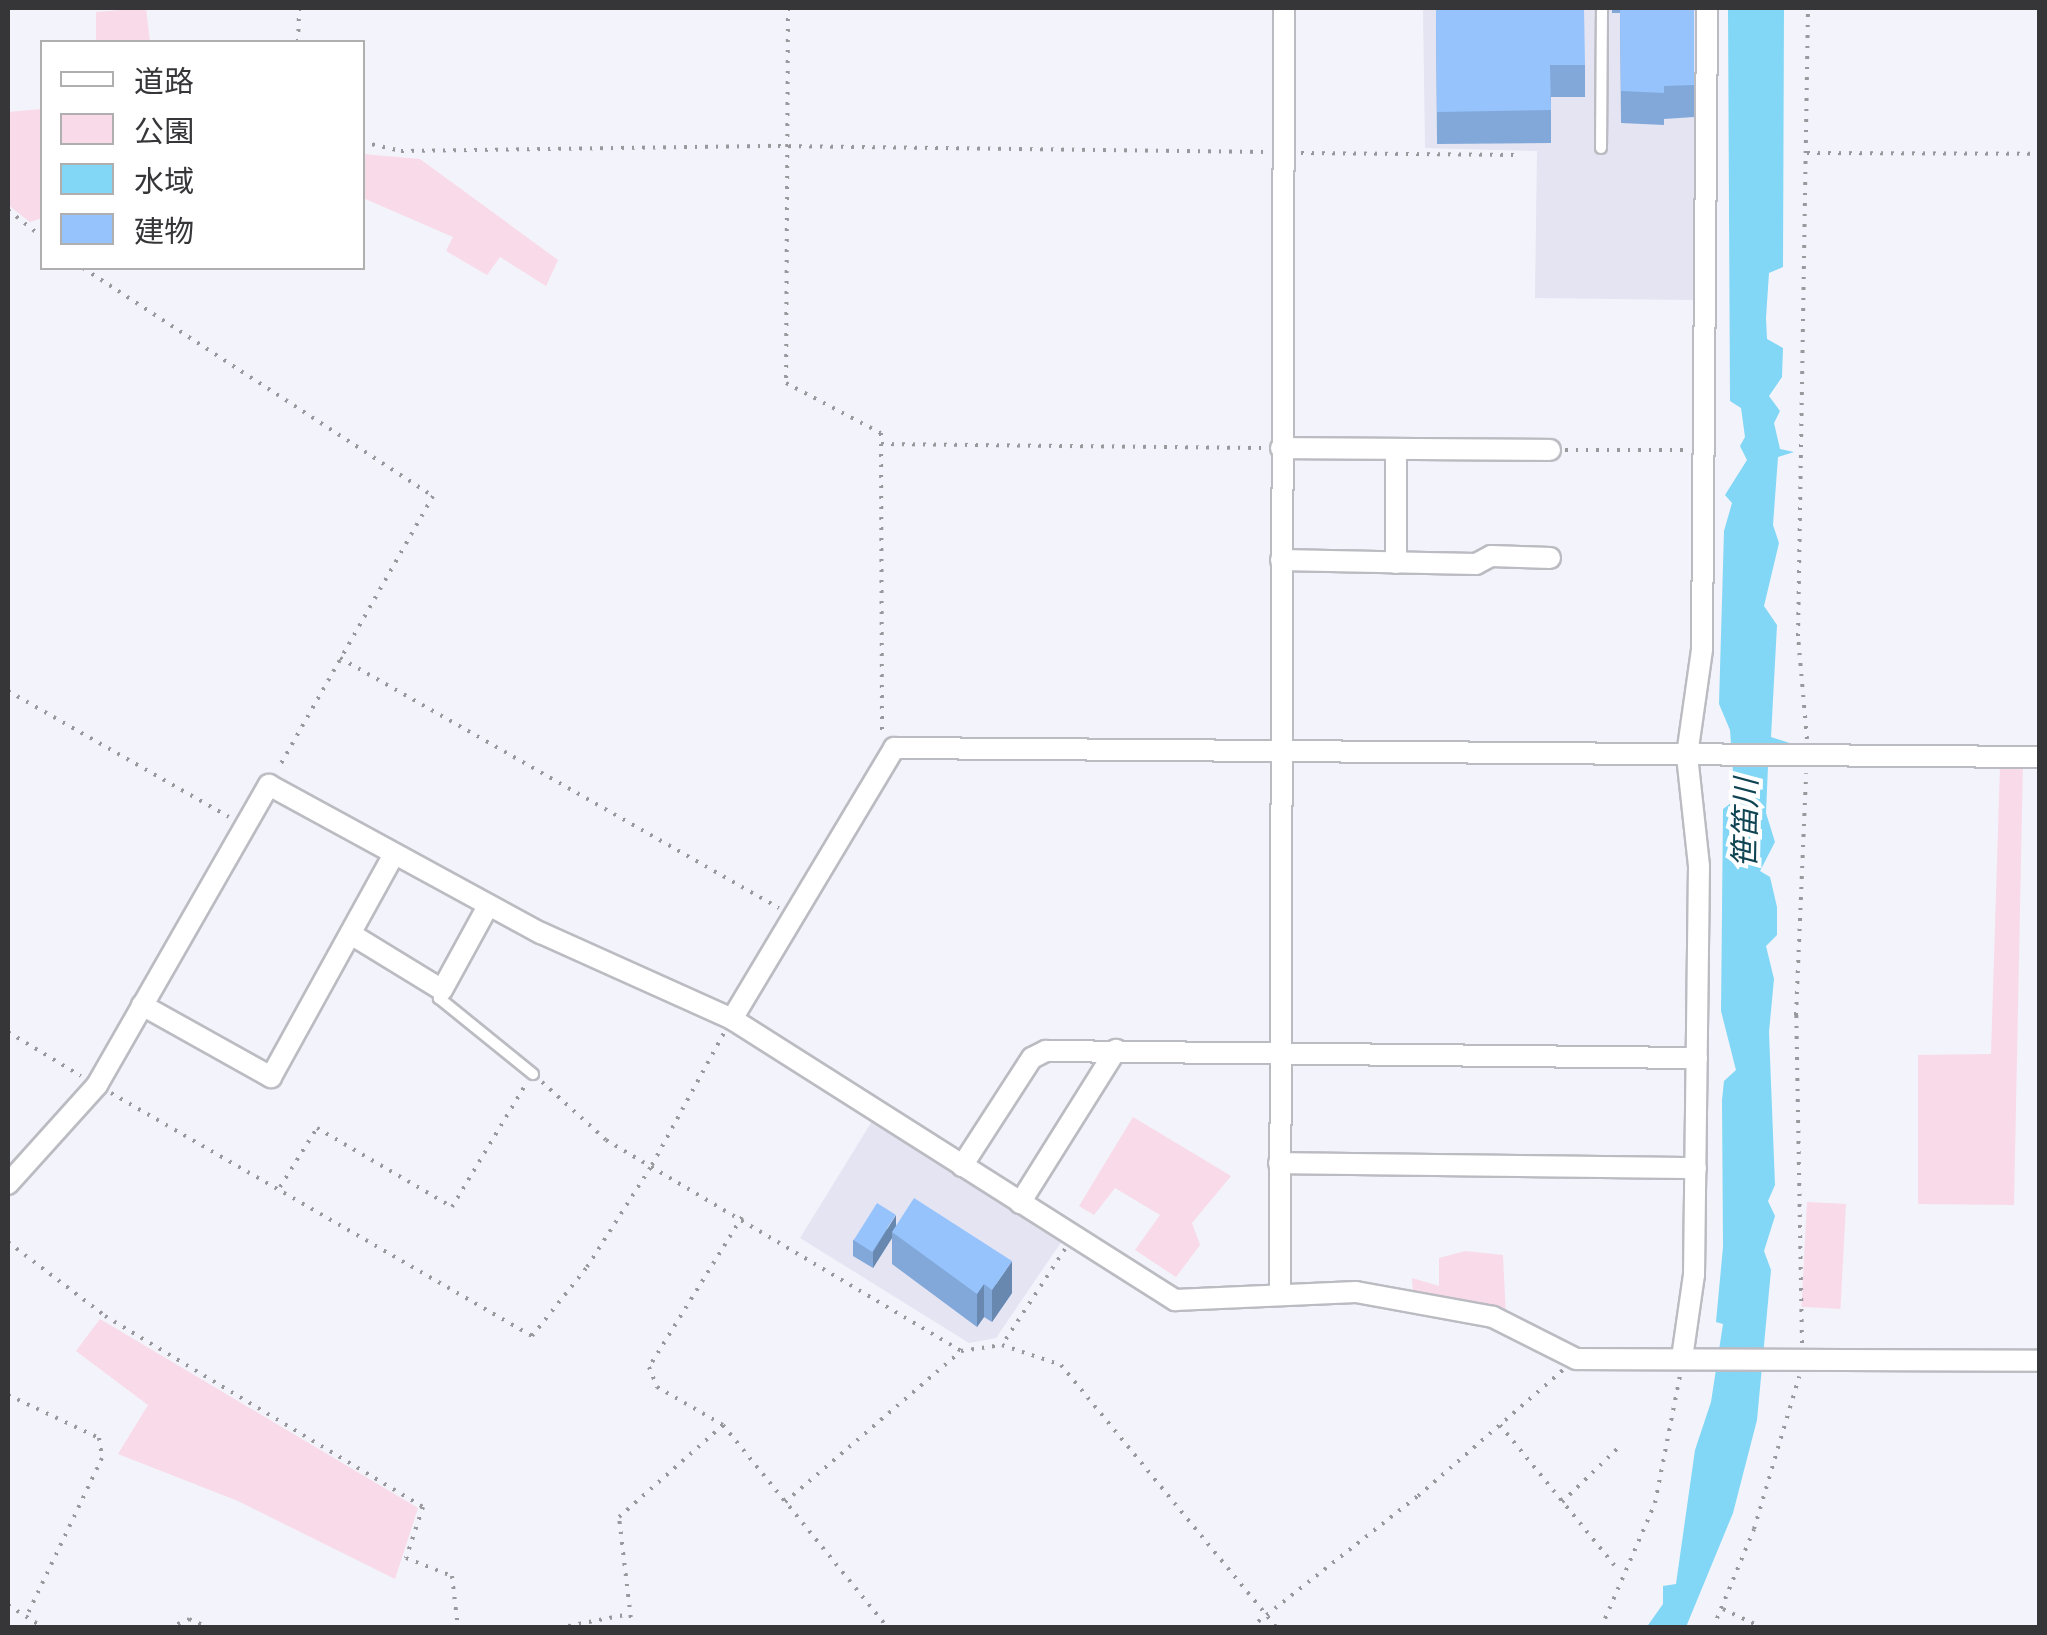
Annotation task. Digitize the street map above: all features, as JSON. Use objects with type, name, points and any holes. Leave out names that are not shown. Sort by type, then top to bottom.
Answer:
[{"type":"street","points":[[1280,1292],[1277,1051],[1284,8]]},
{"type":"street","points":[[1682,1358],[1694,1275],[1696,1168],[1699,866],[1692,755],[1702,649],[1706,8]]},
{"type":"street","points":[[1281,448],[1550,450]]},
{"type":"street","points":[[1396,450],[1396,562]]},
{"type":"street","points":[[1281,560],[1550,558]]},
{"type":"street","points":[[732,1019],[882,761],[894,748],[2040,757]]},
{"type":"street","points":[[8,1184],[97,1085],[268,785],[488,906],[732,1019],[1175,1300],[1280,1292],[1356,1292],[1493,1316],[1576,1359],[2040,1361]]},
{"type":"street","points":[[142,1005],[271,1077],[354,936],[393,856]]},
{"type":"street","points":[[354,936],[442,990],[488,906]]},
{"type":"street","points":[[962,1166],[1032,1058],[1116,1050],[1697,1058]]},
{"type":"street","points":[[1020,1202],[1116,1050]]},
{"type":"street","points":[[1279,1163],[1696,1168]]},
{"type":"lane","points":[[1585,19],[1602,13],[1601,148]]},
{"type":"lane","points":[[442,990],[440,998],[532,1074]]},
{"type":"path","points":[[298,40],[299,8]]},
{"type":"path","points":[[788,8],[784,146],[786,383],[881,434],[882,761]]},
{"type":"path","points":[[1714,1628],[1800,1362],[1796,1016],[1808,755],[1798,636],[1808,8]]},
{"type":"path","points":[[365,143],[401,151],[784,146],[1519,155]]},
{"type":"path","points":[[1806,152],[2040,154]]},
{"type":"path","points":[[8,210],[40,235]]},
{"type":"path","points":[[86,270],[433,496],[268,785]]},
{"type":"path","points":[[881,444],[1281,448]]},
{"type":"path","points":[[1550,450],[1703,450]]},
{"type":"path","points":[[340,658],[792,916]]},
{"type":"path","points":[[8,691],[244,826]]},
{"type":"path","points":[[8,1032],[532,1336],[586,1268],[652,1164],[732,1019]]},
{"type":"path","points":[[278,1189],[316,1128],[452,1207],[532,1074],[606,1140],[742,1217],[961,1351]]},
{"type":"path","points":[[742,1217],[649,1367],[656,1387],[722,1425],[888,1628]]},
{"type":"path","points":[[1002,1345],[1074,1236]]},
{"type":"path","points":[[8,1242],[105,1316],[423,1507],[406,1558],[452,1576],[458,1628]]},
{"type":"path","points":[[786,1502],[961,1351],[1002,1345],[1061,1365],[1277,1628]]},
{"type":"path","points":[[1601,1628],[1655,1503],[1674,1433],[1682,1358]]},
{"type":"path","points":[[1250,1628],[1576,1359]]},
{"type":"path","points":[[8,1395],[99,1438],[102,1458],[27,1615]]},
{"type":"path","points":[[632,1628],[619,1517],[722,1425]]},
{"type":"path","points":[[1500,1425],[1614,1565]]},
{"type":"path","points":[[1562,1502],[1622,1444]]},
{"type":"path","points":[[8,1605],[44,1628]]},
{"type":"path","points":[[1723,1609],[1762,1628]]},
{"type":"path","points":[[558,1628],[630,1614]]},
{"type":"path","points":[[168,1628],[188,1620],[210,1628]]},
{"type":"shaded area","points":[[1423,8],[1699,8],[1693,300],[1535,298],[1537,151],[1425,148]]},
{"type":"shaded area","points":[[874,1118],[1064,1238],[996,1338],[969,1343],[800,1238]]},
{"type":"green space","points":[[146,8],[150,40],[96,40],[96,12]]},
{"type":"green space","points":[[40,109],[40,219],[30,222],[8,205],[8,112]]},
{"type":"green space","points":[[365,154],[420,159],[558,260],[546,286],[500,257],[487,275],[446,251],[453,237],[365,199]]},
{"type":"green space","points":[[2023,762],[2014,1205],[1918,1204],[1918,1055],[1991,1054],[2000,766]]},
{"type":"green space","points":[[1133,1117],[1231,1176],[1192,1223],[1200,1245],[1176,1277],[1135,1250],[1160,1215],[1115,1188],[1094,1215],[1079,1206]]},
{"type":"green space","points":[[1807,1202],[1846,1204],[1840,1309],[1802,1307]]},
{"type":"green space","points":[[1465,1251],[1503,1255],[1506,1318],[1413,1294],[1412,1278],[1439,1286],[1439,1258]]},
{"type":"green space","points":[[100,1319],[418,1508],[395,1579],[238,1501],[118,1454],[148,1405],[76,1351]]},
{"type":"water","name":"笹笛川","points":[[1728,8],[1784,8],[1783,267],[1769,273],[1766,318],[1767,339],[1783,348],[1782,377],[1769,396],[1780,411],[1774,423],[1780,449],[1794,452],[1778,457],[1773,525],[1779,543],[1764,606],[1777,625],[1771,737],[1799,746],[1769,743],[1766,813],[1775,842],[1760,871],[1770,877],[1777,907],[1777,935],[1766,946],[1774,979],[1769,1032],[1775,1185],[1768,1201],[1775,1216],[1764,1251],[1771,1270],[1757,1420],[1733,1513],[1686,1627],[1646,1628],[1663,1604],[1663,1586],[1676,1584],[1695,1450],[1711,1402],[1723,1324],[1716,1322],[1723,1247],[1722,1100],[1724,1081],[1736,1070],[1721,1011],[1723,809],[1735,800],[1730,730],[1719,704],[1724,531],[1732,503],[1725,495],[1747,460],[1740,446],[1745,437],[1741,408],[1730,401]]},
{"type":"building","points":[[1436,8],[1584,8],[1585,65],[1550,65],[1551,110],[1437,112]]},
{"type":"building","points":[[1620,8],[1694,8],[1694,85],[1664,86],[1664,93],[1621,91]]},
{"type":"building","points":[[914,1198],[1012,1261],[992,1290],[984,1284],[977,1294],[892,1232]]},
{"type":"building","points":[[877,1203],[896,1215],[872,1252],[854,1240]]}]
